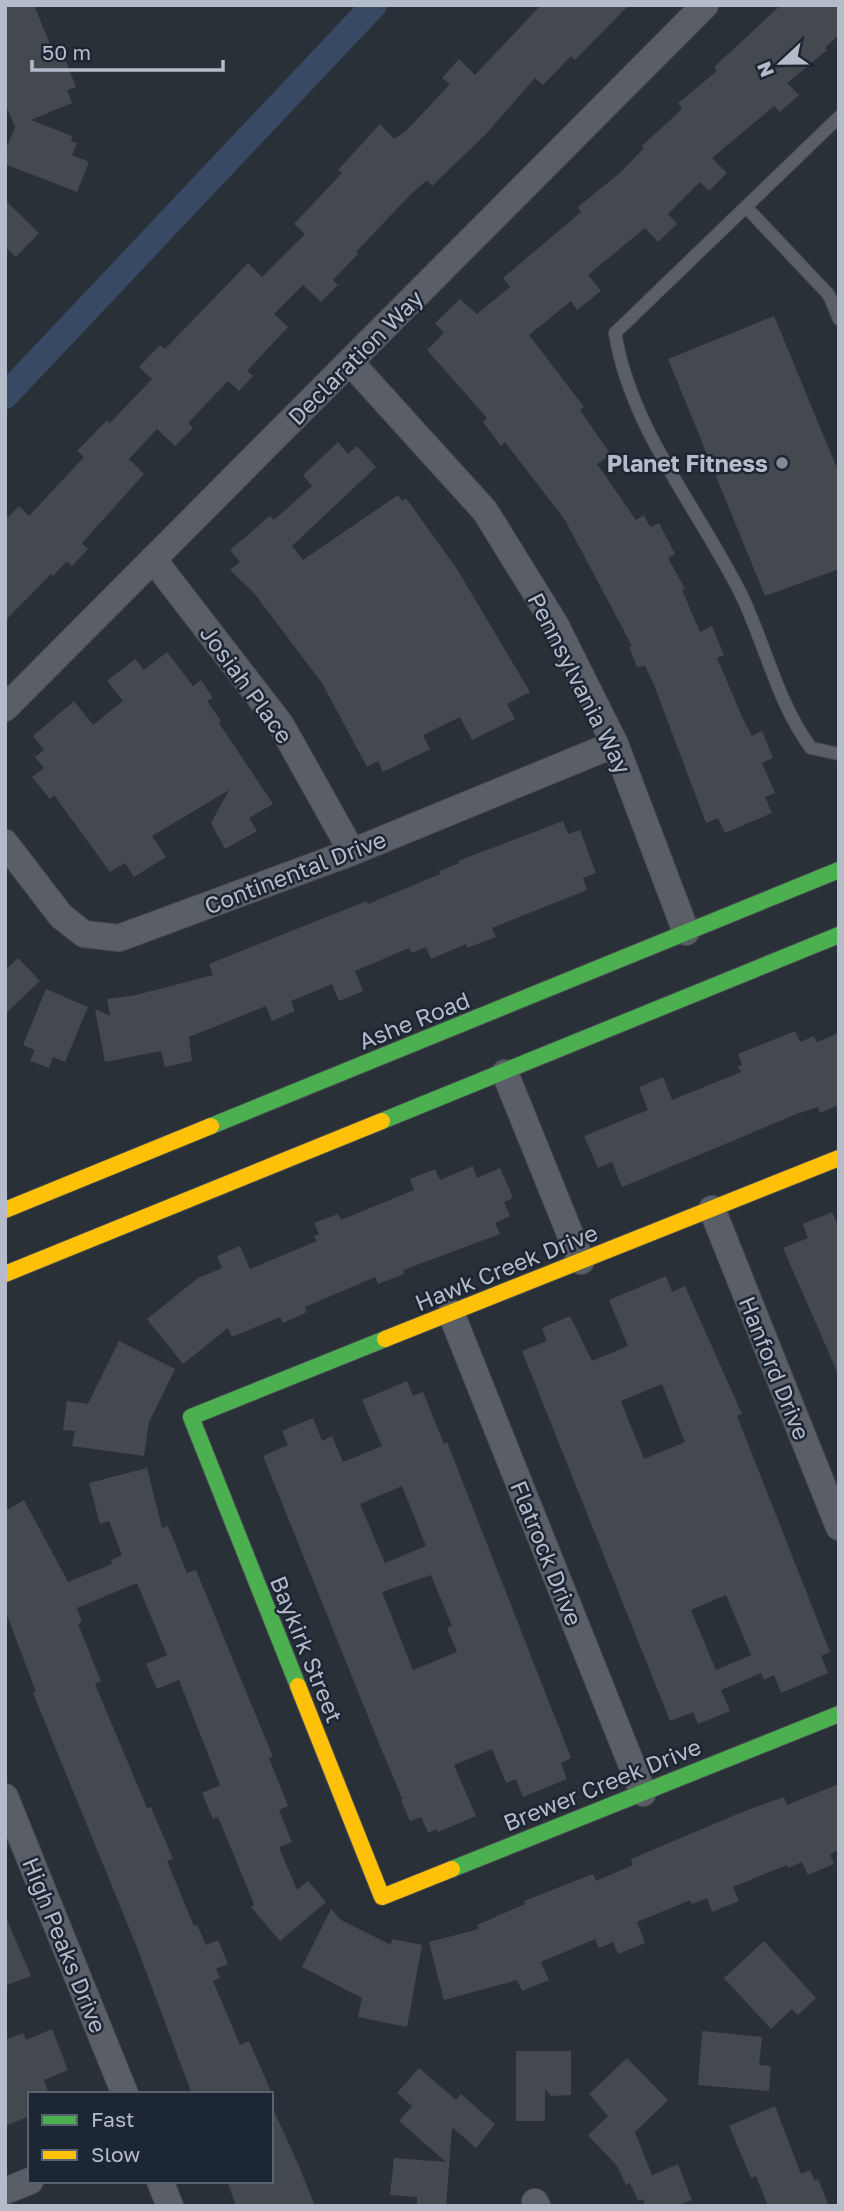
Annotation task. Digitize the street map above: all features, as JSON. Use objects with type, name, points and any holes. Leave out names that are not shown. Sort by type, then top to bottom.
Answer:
[{"type":"street","name":"Declaration Way","points":[[5,708],[705,5]]},
{"type":"street","name":"Pennsylvania Way","points":[[349,362],[485,511],[555,624],[615,744],[686,932]]},
{"type":"street","name":"Josiah Place","points":[[153,559],[281,725],[352,852]]},
{"type":"street","name":"Continental Drive","points":[[5,843],[61,916],[84,934],[119,938],[352,852],[615,744]]},
{"type":"street","name":"Ashe Road","points":[[5,1210],[839,870]]},
{"type":"street","points":[[5,1274],[839,935]]},
{"type":"street","points":[[505,1073],[582,1261]]},
{"type":"street","name":"Hawk Creek Drive","points":[[191,1417],[839,1158]]},
{"type":"street","name":"Hanford Drive","points":[[712,1209],[839,1527]]},
{"type":"street","name":"Flatrock Drive","points":[[451,1313],[643,1793]]},
{"type":"street","name":"Baykirk Street","points":[[191,1417],[382,1897]]},
{"type":"street","name":"Brewer Creek Drive","points":[[382,1897],[839,1714]]},
{"type":"street","name":"High Peaks Drive","points":[[5,1797],[13,1838],[124,2092]]},
{"type":"street","points":[[5,2191],[28,2182]]},
{"type":"street","points":[[161,2183],[170,2206]]},
{"type":"lane","points":[[839,117],[615,333],[621,369],[666,468],[741,595],[791,721],[811,748],[839,754]]},
{"type":"lane","points":[[746,207],[829,295],[839,319]]},
{"type":"building","points":[[5,5],[34,5],[54,54],[62,51],[76,87],[67,90],[72,103],[31,120],[72,136],[71,141],[77,143],[72,155],[89,162],[77,192],[5,164],[5,151],[15,127],[5,103]]},
{"type":"building","points":[[541,5],[629,5],[575,60],[571,56],[543,85],[535,78],[485,135],[432,186],[427,180],[411,194],[356,252],[358,254],[333,280],[338,285],[321,302],[303,285],[274,314],[288,327],[247,371],[253,376],[239,391],[228,381],[188,423],[193,428],[175,446],[157,429],[129,459],[144,474],[82,543],[88,549],[72,566],[67,561],[53,576],[51,574],[5,621],[5,520],[19,506],[29,516],[84,457],[77,451],[107,420],[110,423],[152,379],[139,367],[160,345],[165,349],[248,263],[262,277],[305,234],[294,224],[342,173],[338,170],[380,124],[394,139],[406,131],[450,84],[442,78],[459,59],[475,75]]},
{"type":"building","points":[[781,5],[839,5],[839,34],[825,48],[827,50],[787,83],[799,95],[780,112],[774,106],[712,158],[727,173],[709,191],[700,182],[668,214],[677,224],[658,242],[645,228],[588,275],[601,291],[577,310],[571,301],[529,335],[584,407],[580,410],[611,455],[597,464],[636,520],[644,515],[650,527],[659,523],[675,554],[668,558],[685,589],[682,590],[700,632],[712,626],[724,655],[717,658],[743,719],[752,736],[762,731],[773,758],[762,763],[775,793],[765,797],[772,813],[725,833],[718,818],[706,823],[654,685],[645,666],[637,667],[629,647],[632,646],[565,520],[505,442],[501,446],[483,422],[487,418],[427,350],[444,333],[435,323],[460,299],[477,314],[510,287],[503,278],[581,212],[578,207],[621,172],[644,148],[642,146],[682,109],[678,103],[717,71],[714,67]]},
{"type":"building","points":[[5,200],[39,233],[16,257],[5,247]]},
{"type":"building","points":[[774,316],[839,473],[839,569],[765,596],[668,359]]},
{"type":"building","points":[[338,442],[348,454],[357,446],[376,467],[292,546],[303,560],[398,495],[402,501],[406,498],[457,569],[530,692],[507,704],[515,719],[472,740],[460,717],[423,735],[430,749],[383,772],[378,761],[367,767],[322,683],[254,593],[230,570],[240,562],[230,550],[270,516],[274,520],[312,486],[303,475]]},
{"type":"building","points":[[167,652],[193,686],[201,680],[213,698],[207,701],[221,721],[219,723],[273,804],[249,818],[257,831],[225,849],[211,823],[229,790],[152,836],[166,857],[134,877],[125,863],[110,872],[54,795],[50,799],[32,777],[44,768],[35,757],[44,750],[33,736],[74,701],[93,725],[123,701],[107,681],[135,659],[144,670]]},
{"type":"building","points":[[563,821],[568,834],[580,830],[596,873],[583,878],[587,890],[492,928],[496,937],[467,948],[466,944],[431,959],[426,947],[412,953],[409,948],[355,971],[363,991],[339,1001],[332,984],[291,1001],[295,1011],[272,1021],[266,1006],[189,1037],[192,1061],[165,1067],[161,1051],[105,1062],[95,1009],[110,1016],[107,999],[136,995],[213,975],[209,964],[367,901],[368,904],[440,874],[439,871],[459,863],[458,861]]},
{"type":"building","points":[[18,958],[40,981],[5,1014],[5,970]]},
{"type":"building","points":[[46,989],[88,1007],[65,1062],[53,1057],[49,1068],[30,1061],[35,1050],[23,1045]]},
{"type":"building","points":[[795,1031],[800,1042],[814,1036],[817,1042],[839,1033],[839,1105],[820,1113],[818,1107],[799,1113],[622,1187],[612,1162],[598,1168],[584,1136],[648,1110],[639,1087],[663,1077],[672,1100],[741,1072],[738,1066],[742,1065],[738,1054]]},
{"type":"building","points":[[473,1166],[477,1178],[500,1168],[513,1198],[504,1202],[510,1216],[495,1223],[500,1234],[403,1270],[404,1274],[378,1284],[375,1277],[305,1307],[307,1312],[283,1323],[280,1317],[232,1337],[228,1328],[183,1364],[147,1319],[198,1278],[222,1268],[217,1256],[240,1246],[250,1269],[317,1241],[314,1236],[319,1234],[314,1223],[338,1214],[341,1220],[414,1190],[410,1179],[435,1169],[440,1180]]},
{"type":"building","points":[[832,1212],[839,1228],[839,1376],[783,1248],[808,1238],[803,1224]]},
{"type":"building","points":[[666,1276],[672,1292],[685,1286],[742,1414],[737,1416],[830,1652],[821,1656],[828,1673],[781,1693],[774,1675],[764,1680],[761,1673],[721,1690],[730,1711],[698,1724],[693,1712],[670,1721],[522,1351],[547,1341],[542,1328],[570,1316],[592,1361],[628,1346],[609,1300]],"holes":[[[662,1384],[685,1442],[644,1459],[621,1401]],[[726,1595],[751,1655],[716,1670],[691,1610]]]},
{"type":"building","points":[[119,1341],[175,1369],[149,1422],[144,1456],[72,1446],[75,1431],[63,1430],[67,1401],[88,1404]]},
{"type":"building","points":[[407,1381],[413,1396],[423,1392],[444,1444],[447,1442],[571,1758],[561,1763],[567,1779],[523,1797],[516,1779],[506,1783],[492,1749],[454,1765],[476,1816],[438,1832],[436,1829],[428,1833],[421,1817],[410,1821],[401,1800],[407,1795],[402,1798],[263,1456],[288,1445],[282,1431],[313,1418],[322,1441],[332,1436],[343,1462],[382,1446],[362,1400]],"holes":[[[402,1486],[426,1546],[385,1563],[360,1504]],[[431,1575],[452,1626],[447,1628],[457,1652],[413,1670],[382,1592]]]},
{"type":"building","points":[[147,1468],[162,1528],[168,1526],[187,1573],[196,1570],[273,1757],[269,1758],[288,1806],[279,1810],[292,1842],[279,1847],[297,1890],[308,1881],[326,1902],[280,1941],[251,1907],[254,1904],[218,1817],[213,1819],[202,1793],[220,1785],[179,1680],[157,1689],[146,1664],[167,1655],[137,1583],[77,1608],[82,1622],[78,1624],[101,1681],[95,1684],[147,1808],[151,1807],[173,1859],[167,1861],[194,1926],[197,1925],[206,1945],[218,1940],[228,1964],[216,1969],[220,1978],[213,1981],[240,2045],[249,2041],[271,2092],[191,2092],[138,1950],[33,1693],[36,1692],[5,1610],[5,1511],[24,1500],[68,1582],[112,1564],[111,1560],[122,1555],[109,1521],[100,1524],[89,1483]]},
{"type":"building","points":[[839,1784],[839,1850],[830,1854],[834,1864],[808,1875],[802,1862],[788,1868],[787,1865],[733,1887],[739,1901],[712,1912],[707,1898],[692,1904],[690,1900],[637,1922],[645,1943],[618,1954],[613,1942],[599,1948],[595,1939],[541,1962],[549,1980],[522,1991],[517,1980],[444,2000],[429,1942],[479,1929],[477,1925],[525,1904],[524,1901],[593,1874],[596,1881],[633,1865],[631,1859],[742,1812],[784,1797],[787,1805]]},
{"type":"building","points":[[331,1909],[341,1920],[391,1945],[392,1939],[422,1945],[407,2027],[358,2017],[362,1998],[302,1967]]},
{"type":"building","points":[[5,1915],[31,1976],[5,1986]]},
{"type":"building","points":[[764,1941],[816,1998],[798,2015],[792,2009],[771,2029],[724,1978]]},
{"type":"building","points":[[52,2029],[68,2070],[44,2080],[48,2092],[28,2092],[28,2117],[5,2126],[5,2040],[23,2033],[26,2040]]},
{"type":"building","points":[[702,2031],[762,2037],[759,2065],[771,2066],[769,2091],[698,2085]]},
{"type":"building","points":[[516,2051],[571,2051],[571,2095],[551,2096],[545,2089],[545,2121],[516,2121]]},
{"type":"building","points":[[627,2058],[668,2100],[635,2132],[652,2175],[678,2164],[692,2200],[677,2206],[646,2206],[643,2199],[638,2201],[630,2183],[626,2185],[617,2166],[588,2135],[608,2116],[589,2094]]},
{"type":"building","points":[[419,2068],[456,2100],[461,2094],[495,2124],[476,2148],[452,2127],[446,2206],[417,2206],[417,2197],[390,2195],[394,2158],[446,2162],[399,2121],[412,2106],[397,2093]]},
{"type":"building","points":[[775,2106],[801,2174],[810,2170],[815,2181],[818,2179],[829,2206],[768,2206],[756,2176],[751,2178],[729,2126]]},
{"type":"building","points":[[273,2108],[315,2206],[236,2206],[228,2183],[273,2183]]},
{"type":"waterway","points":[[5,396],[374,5]]},
{"type":"traffic: fast","points":[[211,1126],[839,870]]},
{"type":"traffic: fast","points":[[382,1121],[839,935]]},
{"type":"traffic: fast","points":[[298,1686],[191,1417],[385,1339]]},
{"type":"traffic: fast","points":[[452,1869],[839,1714]]},
{"type":"traffic: slow","points":[[5,1274],[382,1121]]},
{"type":"traffic: slow","points":[[5,1210],[211,1126]]},
{"type":"traffic: slow","points":[[385,1339],[839,1158]]},
{"type":"traffic: slow","points":[[298,1686],[382,1897],[452,1869]]},
{"type":"place","name":"Planet Fitness","points":[[782,463]]}]
